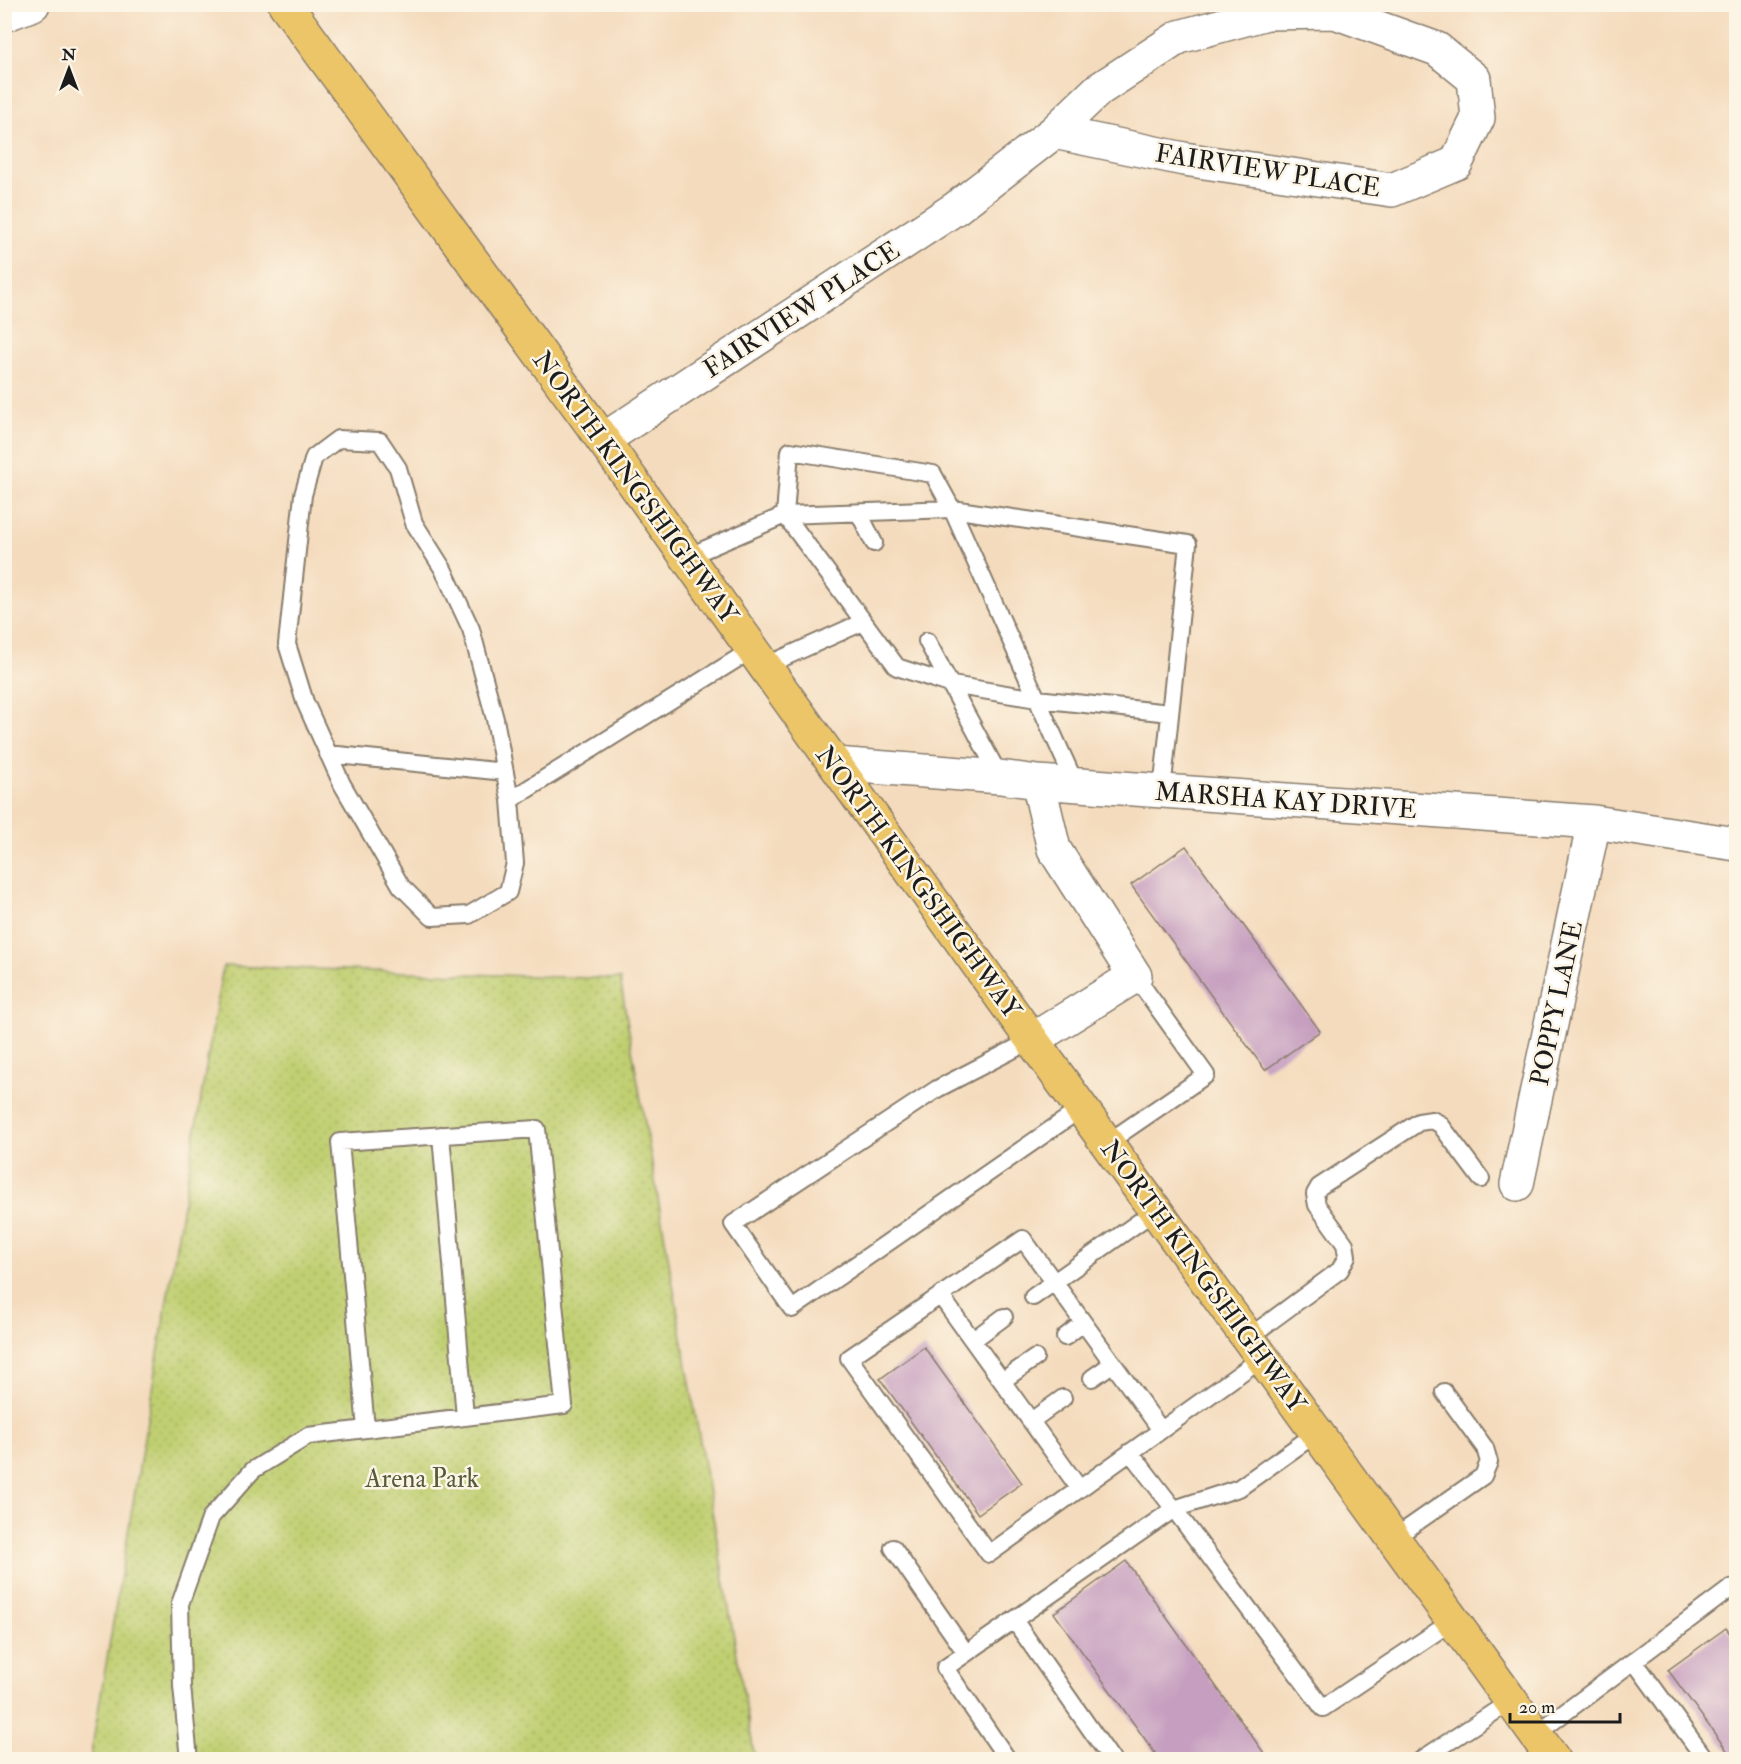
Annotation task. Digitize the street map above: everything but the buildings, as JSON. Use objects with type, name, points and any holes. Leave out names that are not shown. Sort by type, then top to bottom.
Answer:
[{"type":"main road","name":"NORTH KINGSHIGHWAY","points":[[285,4],[603,440],[1032,1040],[1545,1747]]},
{"type":"street","points":[[4,15],[33,4]]},
{"type":"street","name":"FAIRVIEW PLACE","points":[[603,440],[956,208],[1054,132],[1098,90],[1179,37],[1267,13],[1335,12],[1437,49],[1474,79],[1478,118],[1456,163],[1392,190],[1184,159],[1054,132]]},
{"type":"street","name":"MARSHA KAY DRIVE","points":[[835,764],[1038,782],[1594,822],[1737,844]]},
{"type":"street","points":[[1032,1040],[1135,976],[1054,849],[1038,782]]},
{"type":"street","name":"POPPY LANE","points":[[1517,1184],[1594,822]]},
{"type":"lane","points":[[338,439],[380,441],[398,468],[414,523],[443,569],[471,628],[495,719],[510,800],[515,863],[508,892],[469,915],[432,917],[401,886],[342,784],[328,754],[305,702],[287,644],[303,495],[314,458],[338,439]]},
{"type":"lane","points":[[1075,783],[1037,699],[952,509],[933,474],[790,451],[785,515],[897,667],[952,685],[1037,699],[1170,713]]},
{"type":"lane","points":[[687,557],[785,515],[952,509],[1188,544],[1162,791]]},
{"type":"lane","points":[[859,513],[874,543]]},
{"type":"lane","points":[[510,800],[759,658],[863,622]]},
{"type":"lane","points":[[927,641],[1000,777]]},
{"type":"lane","points":[[328,754],[505,772]]},
{"type":"lane","points":[[1107,1143],[1206,1075],[1135,976]]},
{"type":"lane","points":[[1032,1040],[937,1089],[733,1224],[792,1309],[1082,1108]]},
{"type":"lane","points":[[1161,1430],[1023,1239],[849,1358],[989,1554],[1161,1430],[1340,1270],[1347,1256],[1345,1244],[1317,1205],[1315,1194],[1319,1187],[1419,1122],[1432,1119],[1440,1124],[1481,1179]]},
{"type":"lane","points":[[189,1760],[182,1686],[180,1604],[211,1517],[253,1470],[308,1436],[366,1429],[564,1405],[537,1129],[340,1142],[366,1429]]},
{"type":"lane","points":[[441,1135],[465,1417]]},
{"type":"lane","points":[[1033,1297],[1156,1210]]},
{"type":"lane","points":[[940,1295],[1079,1488]]},
{"type":"lane","points":[[973,1340],[1004,1317]]},
{"type":"lane","points":[[1065,1337],[1083,1323]]},
{"type":"lane","points":[[1002,1381],[1035,1358]]},
{"type":"lane","points":[[1092,1378],[1112,1364]]},
{"type":"lane","points":[[1394,1538],[1483,1476],[1489,1462],[1485,1448],[1444,1392]]},
{"type":"lane","points":[[1031,1421],[1063,1398]]},
{"type":"lane","points":[[1008,1760],[945,1668],[1174,1509],[1239,1488],[1318,1432]]},
{"type":"lane","points":[[1130,1452],[1323,1708],[1454,1620]]},
{"type":"lane","points":[[893,1548],[966,1653]]},
{"type":"lane","points":[[1545,1747],[1634,1661],[1730,1589],[1737,1588]]},
{"type":"lane","points":[[1014,1620],[1112,1760]]},
{"type":"lane","points":[[1634,1661],[1706,1760]]},
{"type":"lane","points":[[1421,1760],[1511,1701]]},
{"type":"green space","name":"Arena Park","points":[[223,966],[620,979],[755,1759],[90,1760]]}]
